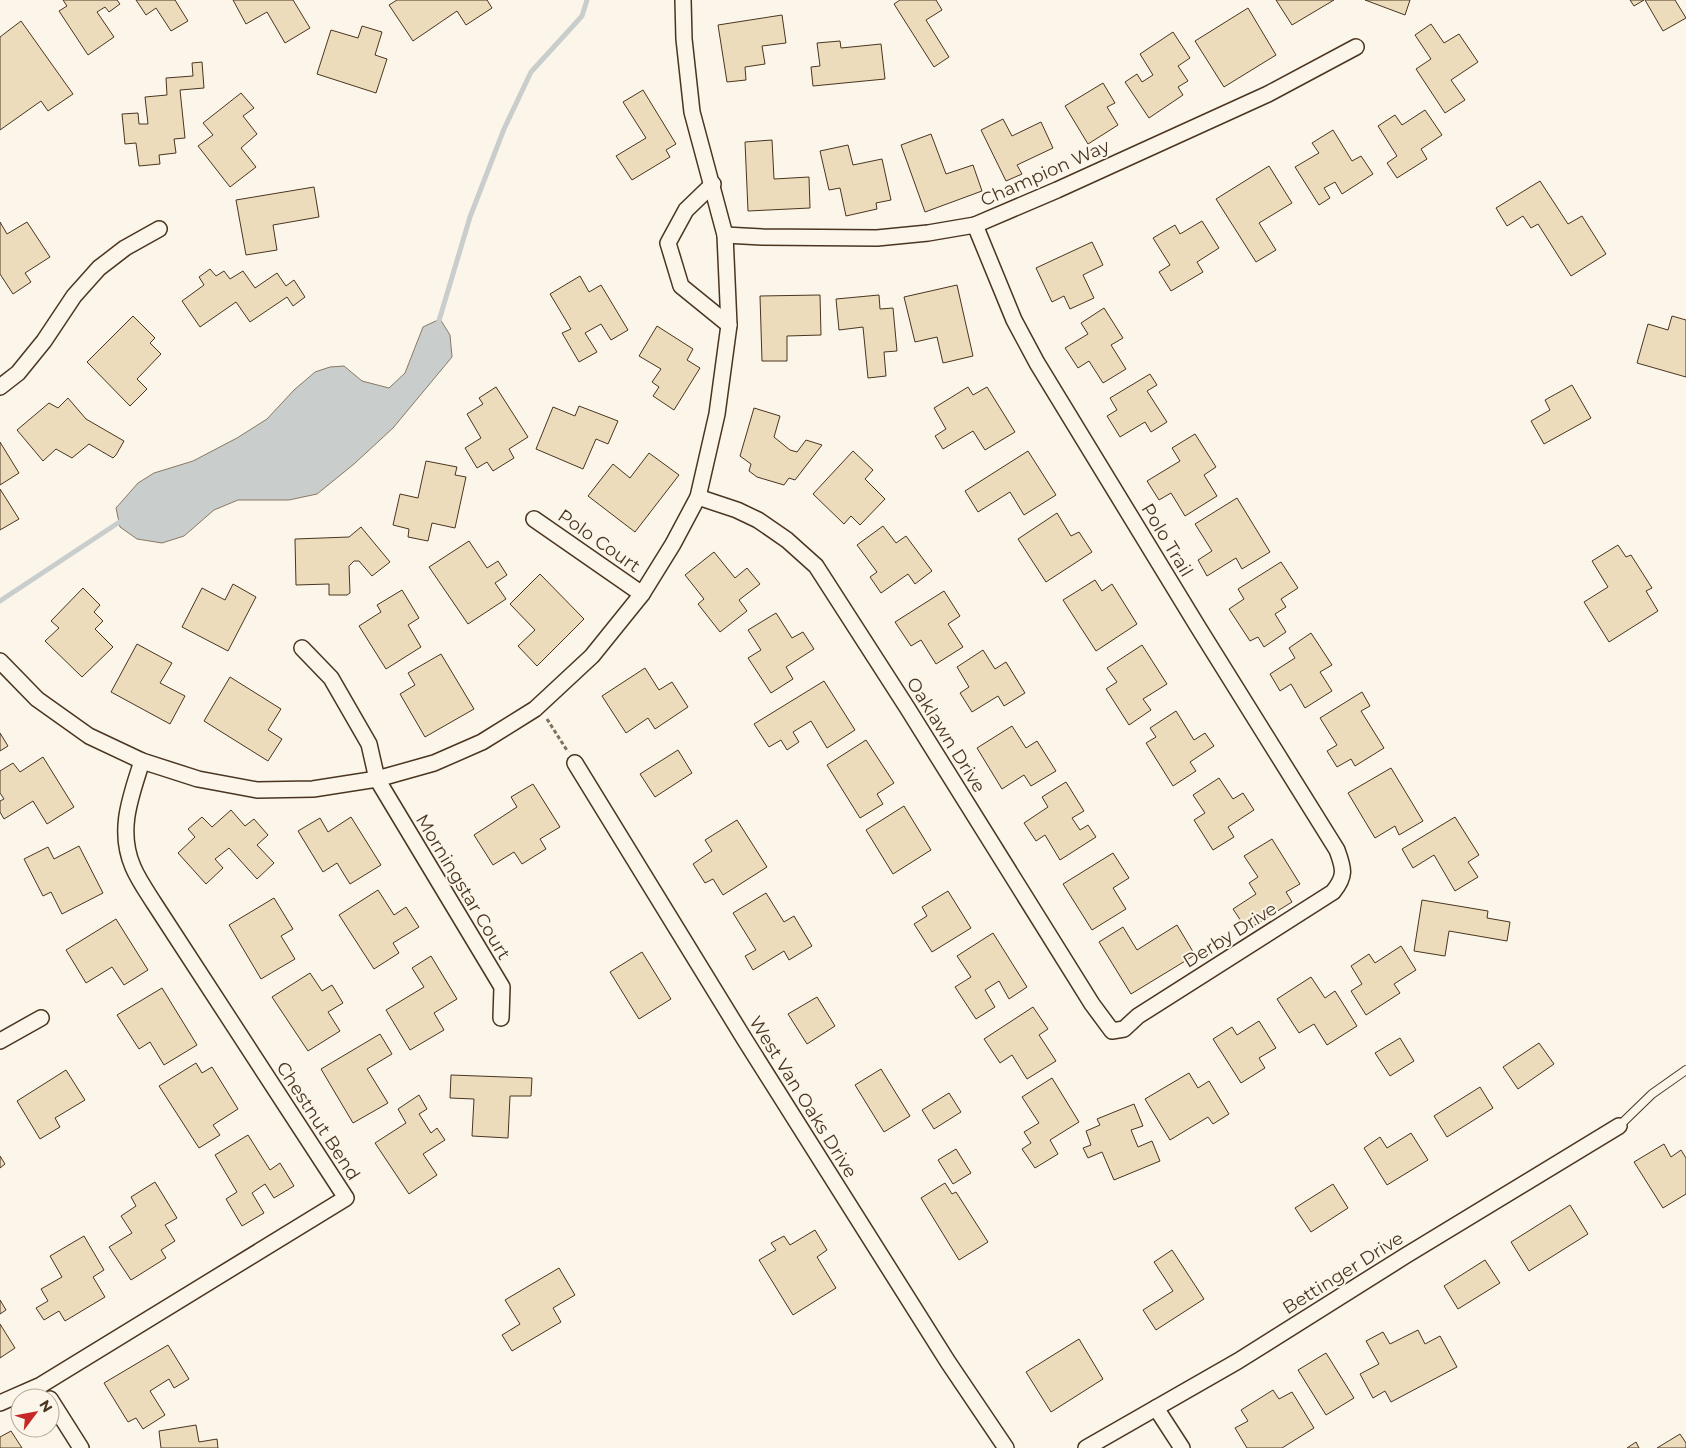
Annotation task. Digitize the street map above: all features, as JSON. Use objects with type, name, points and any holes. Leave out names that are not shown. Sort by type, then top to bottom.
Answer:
[{"type":"street","points":[[0,661],[37,699],[89,736],[142,761],[198,779],[257,790],[313,789],[377,779],[434,763],[482,742],[538,706],[592,656],[642,594],[673,544],[698,497],[717,414],[729,325],[725,234],[692,112],[684,39],[683,0]]},
{"type":"street","name":"Champion Way","points":[[725,234],[762,237],[877,238],[928,233],[975,225],[1057,190],[1268,94],[1356,46]]},
{"type":"street","points":[[713,184],[686,210],[668,243],[680,286],[729,325]]},
{"type":"street","name":"Polo Trail","points":[[975,225],[1014,320],[1037,363],[1337,850],[1343,866]]},
{"type":"street","points":[[0,387],[18,373],[39,348],[74,296],[99,268],[125,248],[159,229]]},
{"type":"street","name":"Oaklawn Drive","points":[[698,497],[737,510],[758,520],[787,540],[816,566],[908,709],[1092,1004],[1112,1031],[1124,1029]]},
{"type":"street","name":"Polo Court","points":[[534,519],[642,594]]},
{"type":"street","name":"Morningstar Court","points":[[302,648],[332,678],[369,744],[377,779],[502,987],[501,1018]]},
{"type":"street","name":"Chestnut Bend","points":[[56,1388],[346,1198],[154,904],[132,866],[124,834],[130,798],[142,761]]},
{"type":"street","name":"West Van Oaks Drive","points":[[575,763],[695,961],[948,1362],[1006,1448]]},
{"type":"street","name":"Derby Drive","points":[[1124,1029],[1138,1016],[1333,892],[1343,880],[1343,866]]},
{"type":"street","points":[[0,1041],[41,1018]]},
{"type":"street","name":"Bettinger Drive","points":[[1086,1448],[1238,1361],[1405,1256],[1619,1126]]},
{"type":"street","points":[[1156,1408],[1182,1448]]},
{"type":"street","points":[[60,1415],[81,1448]]},
{"type":"lane","points":[[1619,1126],[1652,1094],[1686,1070]]},
{"type":"path","points":[[538,706],[575,763]]},
{"type":"shaded area","points":[[440,319],[450,335],[452,357],[393,428],[354,464],[317,494],[289,500],[238,500],[214,510],[184,536],[162,543],[137,539],[120,527],[116,508],[138,483],[154,473],[193,461],[237,438],[267,419],[294,390],[315,372],[330,367],[344,366],[362,381],[389,388],[405,373],[423,327]]},
{"type":"building","points":[[63,0],[117,0],[120,4],[109,12],[105,7],[97,12],[114,37],[88,55],[59,11],[67,6]]},
{"type":"building","points":[[136,0],[175,0],[188,21],[171,31],[156,8],[146,15]]},
{"type":"building","points":[[233,0],[293,0],[310,28],[285,43],[267,12],[246,24]]},
{"type":"building","points":[[397,0],[487,0],[492,8],[466,25],[457,11],[413,41],[389,5]]},
{"type":"building","points":[[900,0],[936,0],[942,10],[926,20],[949,57],[934,67],[894,4]]},
{"type":"building","points":[[1276,0],[1334,0],[1292,25]]},
{"type":"building","points":[[1365,0],[1410,0],[1405,15]]},
{"type":"building","points":[[1630,0],[1644,0],[1634,6]]},
{"type":"building","points":[[1645,0],[1675,0],[1686,18],[1663,31]]},
{"type":"building","points":[[1248,8],[1276,55],[1224,87],[1195,41]]},
{"type":"building","points":[[782,15],[786,43],[762,46],[765,64],[745,67],[746,80],[727,82],[718,25]]},
{"type":"building","points":[[21,21],[73,94],[48,111],[41,101],[0,130],[0,37]]},
{"type":"building","points":[[1431,24],[1444,43],[1459,34],[1478,62],[1451,80],[1465,100],[1445,113],[1416,69],[1431,59],[1415,35]]},
{"type":"building","points":[[362,26],[382,32],[375,55],[387,59],[376,93],[317,74],[331,30],[358,38]]},
{"type":"building","points":[[1173,32],[1190,58],[1178,66],[1188,81],[1178,87],[1183,95],[1149,118],[1125,82],[1137,74],[1142,82],[1153,75],[1140,54]]},
{"type":"building","points":[[840,41],[841,48],[881,44],[885,79],[813,86],[811,67],[820,66],[817,43]]},
{"type":"building","points":[[202,62],[204,88],[180,90],[185,138],[174,139],[176,153],[159,155],[160,164],[139,166],[136,143],[125,144],[122,114],[138,113],[139,124],[148,124],[145,97],[167,95],[166,78],[193,76],[192,63]]},
{"type":"building","points":[[1103,83],[1115,103],[1107,107],[1118,125],[1088,144],[1065,106]]},
{"type":"building","points":[[643,90],[676,144],[666,150],[670,157],[632,180],[616,156],[646,138],[623,102]]},
{"type":"building","points":[[241,93],[254,108],[243,116],[257,134],[241,148],[256,167],[230,187],[198,146],[213,135],[203,123]]},
{"type":"building","points":[[1425,110],[1442,135],[1421,149],[1427,159],[1397,178],[1387,163],[1397,156],[1378,126],[1395,115],[1402,125]]},
{"type":"building","points":[[1003,119],[1012,136],[1041,122],[1053,148],[1017,165],[1022,174],[1006,181],[981,130]]},
{"type":"building","points":[[1333,130],[1352,161],[1361,156],[1373,174],[1342,194],[1335,182],[1324,188],[1330,198],[1319,205],[1295,167],[1319,153],[1312,143]]},
{"type":"building","points":[[931,134],[946,174],[973,165],[982,191],[925,212],[901,145]]},
{"type":"building","points":[[772,140],[774,179],[809,177],[810,208],[748,211],[745,142]]},
{"type":"building","points":[[848,145],[853,165],[882,159],[891,200],[876,203],[877,209],[846,216],[840,188],[829,190],[820,151]]},
{"type":"building","points":[[1269,166],[1292,203],[1259,223],[1276,250],[1256,262],[1216,199]]},
{"type":"building","points":[[1540,181],[1568,224],[1582,216],[1606,254],[1571,276],[1538,224],[1531,228],[1523,216],[1507,226],[1496,208]]},
{"type":"building","points":[[314,187],[319,217],[273,225],[277,250],[246,255],[236,200]]},
{"type":"building","points":[[1202,221],[1219,248],[1197,262],[1203,272],[1171,291],[1159,272],[1170,265],[1153,238],[1175,225],[1180,234]]},
{"type":"building","points":[[0,222],[7,234],[27,222],[50,257],[25,273],[31,282],[13,294],[0,274]]},
{"type":"building","points":[[1092,242],[1103,265],[1083,275],[1094,298],[1070,309],[1064,296],[1052,302],[1036,268]]},
{"type":"building","points":[[210,269],[216,276],[224,271],[230,279],[243,271],[255,288],[277,273],[286,286],[294,280],[305,297],[293,306],[287,297],[250,322],[236,302],[200,327],[182,301],[204,285],[199,277]]},
{"type":"building","points":[[580,276],[589,292],[601,285],[628,330],[611,340],[601,324],[585,333],[597,352],[579,362],[562,333],[571,329],[550,294]]},
{"type":"building","points":[[957,285],[973,356],[943,363],[937,337],[915,342],[904,297]]},
{"type":"building","points":[[820,295],[821,335],[787,336],[787,361],[762,361],[760,296]]},
{"type":"building","points":[[879,295],[880,309],[893,308],[897,351],[884,352],[886,376],[868,378],[863,327],[839,330],[836,299]]},
{"type":"building","points":[[1104,308],[1123,338],[1111,345],[1126,369],[1103,383],[1089,361],[1078,368],[1065,348],[1088,334],[1081,323]]},
{"type":"building","points":[[133,316],[155,338],[150,343],[161,354],[137,379],[147,389],[130,406],[87,362]]},
{"type":"building","points":[[1672,316],[1686,320],[1686,377],[1637,363],[1648,324],[1668,330]]},
{"type":"building","points":[[657,326],[693,349],[687,360],[700,368],[674,410],[653,396],[659,387],[652,382],[661,369],[639,356]]},
{"type":"building","points":[[1150,374],[1157,385],[1147,391],[1167,422],[1151,432],[1145,422],[1120,437],[1107,416],[1117,410],[1110,398]]},
{"type":"building","points":[[1572,385],[1591,418],[1544,444],[1531,421],[1550,410],[1545,400]]},
{"type":"building","points":[[496,387],[528,437],[509,449],[514,458],[493,471],[487,462],[477,468],[465,448],[481,438],[467,414],[483,404],[479,398]]},
{"type":"building","points":[[968,387],[973,395],[987,387],[1015,432],[985,450],[973,431],[943,449],[935,436],[946,429],[934,408]]},
{"type":"building","points":[[68,398],[86,419],[124,441],[113,458],[89,444],[72,458],[56,449],[43,461],[17,430],[49,403],[58,408]]},
{"type":"building","points":[[579,406],[618,421],[608,444],[596,439],[583,469],[536,449],[553,407],[575,416]]},
{"type":"building","points":[[754,408],[780,416],[774,437],[790,450],[797,452],[806,440],[822,445],[795,480],[789,478],[784,485],[757,477],[749,471],[751,464],[740,456]]},
{"type":"building","points":[[1195,434],[1216,467],[1204,475],[1217,496],[1185,516],[1171,493],[1159,500],[1147,481],[1180,461],[1172,448]]},
{"type":"building","points":[[0,442],[19,473],[0,485]]},
{"type":"building","points":[[853,451],[873,470],[865,479],[885,499],[860,525],[851,516],[844,524],[813,494]]},
{"type":"building","points":[[1028,451],[1056,495],[1024,515],[1010,492],[978,512],[965,491]]},
{"type":"building","points":[[649,453],[679,475],[635,532],[588,496],[613,464],[630,478]]},
{"type":"building","points":[[426,461],[457,467],[455,475],[466,477],[455,528],[432,523],[428,541],[408,537],[409,529],[393,525],[400,494],[418,498]]},
{"type":"building","points":[[0,489],[19,519],[0,530]]},
{"type":"building","points":[[1237,498],[1270,552],[1242,569],[1236,558],[1207,576],[1198,560],[1212,551],[1195,524]]},
{"type":"building","points":[[1057,513],[1071,536],[1079,532],[1092,552],[1046,582],[1018,539]]},
{"type":"building","points":[[883,526],[896,543],[906,536],[932,571],[915,584],[908,574],[881,593],[870,577],[877,572],[857,545]]},
{"type":"building","points":[[361,527],[390,562],[372,576],[359,561],[354,561],[349,566],[350,593],[347,595],[329,595],[329,584],[296,585],[295,539],[349,537]]},
{"type":"building","points":[[469,541],[487,568],[498,561],[507,575],[495,583],[506,599],[468,624],[429,567]]},
{"type":"building","points":[[1618,545],[1626,557],[1631,555],[1652,588],[1646,591],[1658,611],[1609,642],[1584,602],[1608,587],[1592,561]]},
{"type":"building","points":[[714,552],[735,578],[747,568],[760,584],[739,600],[747,611],[720,632],[698,604],[704,599],[685,575]]},
{"type":"building","points":[[1281,562],[1298,588],[1281,599],[1286,607],[1275,614],[1286,632],[1264,647],[1258,637],[1250,641],[1229,609],[1244,599],[1238,589]]},
{"type":"building","points":[[540,574],[584,619],[537,666],[518,646],[535,630],[510,604]]},
{"type":"building","points":[[1095,580],[1102,591],[1112,584],[1137,624],[1096,651],[1063,600]]},
{"type":"building","points":[[233,584],[256,597],[228,651],[182,627],[202,588],[225,600]]},
{"type":"building","points":[[83,588],[100,605],[94,612],[103,621],[95,629],[113,647],[82,677],[45,641],[59,628],[51,621]]},
{"type":"building","points":[[402,590],[419,618],[408,625],[421,647],[386,669],[359,626],[381,612],[377,605]]},
{"type":"building","points":[[944,591],[960,616],[948,624],[963,647],[936,664],[921,640],[911,646],[895,622]]},
{"type":"building","points":[[776,613],[792,638],[803,632],[814,649],[786,667],[793,679],[771,693],[748,658],[761,650],[748,630]]},
{"type":"building","points":[[1311,633],[1332,665],[1320,672],[1332,691],[1305,708],[1291,684],[1280,691],[1270,674],[1295,658],[1289,648]]},
{"type":"building","points":[[137,644],[172,663],[160,683],[185,696],[170,724],[111,692]]},
{"type":"building","points":[[1142,645],[1167,684],[1143,699],[1151,710],[1129,725],[1106,689],[1117,682],[1107,668]]},
{"type":"building","points":[[983,650],[995,669],[1006,662],[1025,693],[1004,706],[998,696],[972,712],[960,693],[969,687],[957,667]]},
{"type":"building","points":[[441,654],[474,709],[425,737],[400,694],[415,685],[408,673]]},
{"type":"building","points":[[645,668],[659,690],[672,682],[688,707],[655,729],[648,718],[626,733],[602,696]]},
{"type":"building","points":[[230,677],[281,709],[268,730],[282,739],[268,761],[204,721]]},
{"type":"building","points":[[824,681],[855,730],[827,748],[811,721],[793,732],[799,742],[787,750],[781,740],[769,747],[754,724]]},
{"type":"building","points":[[1362,692],[1370,706],[1361,711],[1384,748],[1355,766],[1351,759],[1337,767],[1327,751],[1337,745],[1320,718]]},
{"type":"building","points":[[1176,711],[1194,740],[1205,733],[1214,746],[1190,762],[1196,771],[1173,786],[1146,743],[1156,737],[1150,728]]},
{"type":"building","points":[[1012,726],[1026,748],[1037,741],[1056,771],[1031,786],[1024,775],[1002,789],[977,748]]},
{"type":"building","points":[[0,733],[8,746],[0,751]]},
{"type":"building","points":[[866,740],[894,783],[877,794],[883,804],[860,818],[827,765]]},
{"type":"building","points":[[678,750],[692,773],[655,797],[640,774]]},
{"type":"building","points":[[43,757],[74,807],[47,824],[33,801],[4,819],[0,812],[0,801],[4,799],[0,793],[0,771],[13,763],[20,772]]},
{"type":"building","points":[[1391,768],[1423,821],[1399,835],[1395,826],[1375,838],[1348,793]]},
{"type":"building","points":[[1219,778],[1233,799],[1243,793],[1254,810],[1228,827],[1234,837],[1213,850],[1194,820],[1205,813],[1193,795]]},
{"type":"building","points":[[1066,782],[1084,811],[1072,818],[1080,830],[1088,825],[1096,837],[1060,860],[1045,835],[1036,841],[1024,823],[1048,807],[1042,797]]},
{"type":"building","points":[[533,784],[560,827],[540,839],[546,849],[522,864],[514,852],[493,865],[474,835],[517,807],[511,797]]},
{"type":"building","points":[[904,806],[931,850],[893,874],[866,830]]},
{"type":"building","points":[[231,810],[245,826],[254,819],[268,835],[257,845],[274,863],[257,879],[229,848],[215,859],[223,868],[206,884],[178,853],[195,837],[188,829],[202,817],[212,827]]},
{"type":"building","points":[[351,817],[381,865],[350,884],[337,863],[323,872],[298,831],[320,818],[328,832]]},
{"type":"building","points":[[1455,817],[1479,855],[1468,862],[1478,877],[1455,891],[1434,855],[1413,868],[1402,849]]},
{"type":"building","points":[[737,820],[767,867],[723,895],[713,879],[705,883],[693,864],[712,851],[705,840]]},
{"type":"building","points":[[1272,839],[1300,884],[1286,892],[1292,902],[1247,930],[1233,909],[1256,894],[1249,883],[1258,877],[1244,856]]},
{"type":"building","points":[[79,846],[103,893],[62,914],[51,892],[43,896],[24,859],[48,847],[54,859]]},
{"type":"building","points":[[1113,853],[1129,878],[1113,888],[1126,909],[1092,930],[1063,884]]},
{"type":"building","points":[[378,890],[394,915],[406,907],[419,927],[393,943],[399,953],[374,969],[339,915]]},
{"type":"building","points":[[948,891],[971,928],[932,952],[914,924],[927,916],[922,907]]},
{"type":"building","points":[[766,893],[784,922],[794,916],[812,946],[789,960],[784,951],[753,970],[745,956],[756,950],[733,913]]},
{"type":"building","points":[[274,898],[293,929],[281,936],[295,959],[261,979],[229,925]]},
{"type":"building","points":[[1422,900],[1488,911],[1487,918],[1510,922],[1507,941],[1449,931],[1445,956],[1414,951]]},
{"type":"building","points":[[116,919],[148,970],[124,985],[112,967],[86,983],[66,950]]},
{"type":"building","points":[[1177,925],[1195,955],[1131,994],[1099,942],[1123,927],[1137,950]]},
{"type":"building","points":[[993,933],[1027,987],[1009,999],[999,981],[985,990],[995,1007],[976,1019],[955,987],[971,977],[957,956]]},
{"type":"building","points":[[1401,946],[1416,970],[1394,984],[1400,993],[1366,1015],[1351,991],[1362,984],[1351,966],[1369,954],[1375,963]]},
{"type":"building","points":[[642,952],[671,999],[639,1019],[610,972]]},
{"type":"building","points":[[431,956],[457,999],[434,1013],[444,1030],[410,1050],[386,1010],[424,987],[412,968]]},
{"type":"building","points":[[310,973],[322,991],[332,985],[343,1003],[328,1012],[340,1031],[308,1051],[272,997]]},
{"type":"building","points":[[1311,977],[1325,998],[1335,991],[1357,1026],[1327,1045],[1314,1024],[1299,1033],[1277,999]]},
{"type":"building","points":[[162,988],[197,1045],[164,1065],[150,1042],[139,1049],[117,1015]]},
{"type":"building","points":[[817,997],[835,1026],[807,1044],[788,1014]]},
{"type":"building","points":[[1033,1007],[1048,1029],[1039,1035],[1056,1061],[1027,1079],[1012,1055],[1000,1063],[984,1039]]},
{"type":"building","points":[[1259,1021],[1276,1048],[1259,1058],[1265,1068],[1241,1083],[1213,1039],[1232,1027],[1237,1035]]},
{"type":"building","points":[[380,1034],[392,1054],[367,1069],[388,1103],[353,1123],[321,1069]]},
{"type":"building","points":[[1400,1038],[1414,1061],[1390,1076],[1375,1053]]},
{"type":"building","points":[[1539,1043],[1554,1064],[1518,1089],[1503,1067]]},
{"type":"building","points":[[196,1063],[202,1073],[212,1067],[238,1109],[213,1125],[220,1135],[199,1148],[159,1086]]},
{"type":"building","points":[[881,1069],[910,1116],[884,1132],[855,1085]]},
{"type":"building","points":[[66,1070],[85,1100],[55,1118],[60,1127],[40,1139],[17,1101]]},
{"type":"building","points":[[1189,1073],[1198,1088],[1209,1081],[1229,1114],[1213,1124],[1208,1117],[1170,1140],[1145,1099]]},
{"type":"building","points":[[451,1075],[532,1078],[531,1096],[510,1096],[508,1138],[472,1136],[474,1099],[450,1098]]},
{"type":"building","points":[[1052,1078],[1079,1122],[1050,1140],[1058,1154],[1035,1168],[1022,1149],[1031,1143],[1024,1132],[1039,1123],[1022,1097]]},
{"type":"building","points":[[1480,1087],[1493,1108],[1447,1137],[1434,1116]]},
{"type":"building","points":[[949,1093],[961,1112],[934,1129],[922,1110]]},
{"type":"building","points":[[419,1095],[427,1109],[419,1114],[431,1133],[437,1128],[445,1140],[423,1154],[437,1175],[409,1194],[375,1143],[406,1123],[398,1109]]},
{"type":"building","points":[[1134,1104],[1143,1126],[1131,1130],[1138,1147],[1152,1141],[1160,1161],[1114,1180],[1102,1152],[1088,1158],[1083,1148],[1091,1145],[1086,1131],[1100,1125],[1097,1119]]},
{"type":"building","points":[[1411,1133],[1428,1160],[1387,1185],[1364,1148],[1380,1137],[1387,1148]]},
{"type":"building","points":[[248,1135],[270,1170],[280,1163],[294,1186],[274,1198],[265,1184],[252,1193],[264,1213],[242,1226],[226,1199],[237,1192],[215,1155]]},
{"type":"building","points":[[1664,1144],[1671,1157],[1681,1150],[1686,1158],[1686,1194],[1663,1208],[1634,1162]]},
{"type":"building","points":[[956,1149],[971,1173],[953,1184],[938,1160]]},
{"type":"building","points":[[0,1156],[5,1164],[0,1168]]},
{"type":"building","points":[[155,1182],[177,1218],[165,1225],[175,1241],[161,1250],[166,1258],[131,1280],[109,1247],[132,1233],[121,1216],[136,1206],[131,1197]]},
{"type":"building","points":[[945,1183],[952,1194],[956,1192],[988,1242],[959,1260],[921,1198]]},
{"type":"building","points":[[1333,1184],[1348,1208],[1311,1232],[1295,1208]]},
{"type":"building","points":[[1570,1205],[1588,1234],[1529,1271],[1511,1242]]},
{"type":"building","points":[[815,1230],[827,1250],[817,1257],[836,1288],[793,1315],[759,1260],[776,1250],[771,1243],[784,1236],[790,1245]]},
{"type":"building","points":[[84,1236],[104,1270],[93,1277],[105,1297],[65,1321],[59,1311],[44,1320],[36,1308],[48,1301],[41,1289],[62,1277],[50,1256]]},
{"type":"building","points":[[1172,1250],[1204,1299],[1156,1330],[1143,1310],[1173,1291],[1154,1262]]},
{"type":"building","points":[[1485,1260],[1500,1283],[1458,1309],[1444,1286]]},
{"type":"building","points":[[559,1268],[575,1295],[553,1308],[561,1322],[512,1351],[502,1335],[520,1324],[505,1300]]},
{"type":"building","points":[[0,1300],[6,1310],[0,1314]]},
{"type":"building","points":[[0,1324],[15,1348],[0,1358]]},
{"type":"building","points":[[1418,1330],[1425,1344],[1440,1336],[1457,1367],[1391,1402],[1385,1391],[1373,1398],[1360,1374],[1379,1364],[1366,1341],[1383,1332],[1390,1344]]},
{"type":"building","points":[[1079,1339],[1103,1379],[1051,1412],[1026,1372]]},
{"type":"building","points":[[168,1345],[189,1379],[174,1388],[169,1379],[150,1391],[165,1415],[143,1429],[136,1418],[128,1422],[104,1383]]},
{"type":"building","points":[[1326,1353],[1354,1398],[1326,1415],[1298,1370]]},
{"type":"building","points":[[1273,1390],[1279,1399],[1292,1392],[1314,1428],[1282,1448],[1247,1448],[1235,1428],[1248,1421],[1241,1410]]},
{"type":"building","points":[[196,1425],[199,1442],[217,1439],[218,1448],[161,1448],[159,1431]]},
{"type":"building","points":[[10,1432],[10,1438],[16,1438],[22,1448],[0,1448],[0,1437]]},
{"type":"building","points":[[1680,1434],[1686,1443],[1686,1448],[1657,1448]]},
{"type":"building","points":[[1636,1442],[1639,1448],[1627,1448]]},
{"type":"waterway","points":[[438,324],[470,217],[504,129],[531,72],[582,16],[587,0]]},
{"type":"waterway","points":[[0,601],[124,519]]}]
